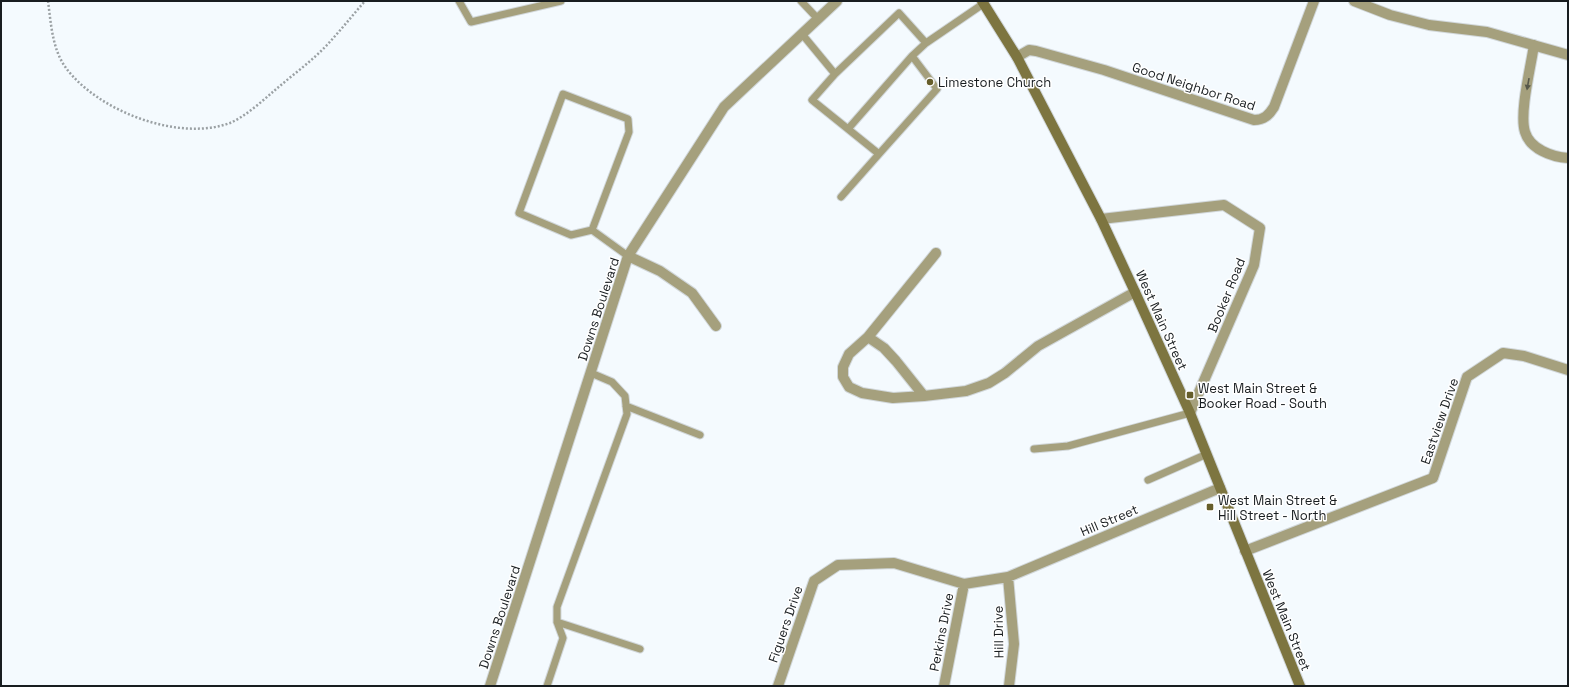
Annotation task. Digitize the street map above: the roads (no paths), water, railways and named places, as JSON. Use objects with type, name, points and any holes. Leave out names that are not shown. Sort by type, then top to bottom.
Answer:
[{"type":"main road","name":"West Main Street","points":[[982,2],[1017,57],[1101,219],[1135,292],[1190,413],[1300,686]]},
{"type":"street","name":"Downs Boulevard","points":[[490,686],[628,256],[724,107],[837,1]]},
{"type":"street","name":"Good Neighbor Road","points":[[1017,57],[1029,50],[1036,51],[1104,70],[1254,120],[1258,120],[1267,116],[1274,106],[1314,1]]},
{"type":"street","points":[[1354,1],[1390,15],[1429,25],[1487,32],[1568,55]]},
{"type":"street","points":[[1534,45],[1526,92],[1523,120],[1524,131],[1532,143],[1542,151],[1552,155],[1568,158]]},
{"type":"street","name":"Booker Road","points":[[1101,219],[1224,205],[1260,228],[1254,264],[1190,413]]},
{"type":"street","points":[[936,253],[868,337],[849,354],[843,367],[843,377],[849,387],[862,393],[893,398],[966,391],[989,383],[1005,373],[1038,346],[1135,292]]},
{"type":"street","points":[[628,256],[660,271],[692,293],[716,326]]},
{"type":"street","points":[[868,337],[884,348],[924,396]]},
{"type":"street","name":"Eastview Drive","points":[[1245,551],[1433,478],[1467,376],[1503,353],[1524,356],[1568,370]]},
{"type":"street","name":"Hill Street","points":[[1008,576],[1220,488]]},
{"type":"street","name":"Figuers Drive","points":[[778,686],[814,581],[838,565],[894,563],[964,584],[1008,576]]},
{"type":"street","name":"Hill Drive","points":[[1008,576],[1014,644],[1008,686]]},
{"type":"street","name":"Perkins Drive","points":[[944,686],[964,584]]},
{"type":"lane","points":[[460,1],[471,22],[561,1]]},
{"type":"lane","points":[[801,1],[818,19]]},
{"type":"lane","points":[[848,130],[912,56],[926,43],[982,2]]},
{"type":"lane","points":[[879,154],[812,100],[835,74],[899,13],[926,43]]},
{"type":"lane","points":[[802,34],[835,74]]},
{"type":"lane","points":[[841,197],[937,89],[912,56]]},
{"type":"lane","points":[[592,230],[629,132],[628,119],[563,94],[519,213],[571,235],[592,230],[628,256]]},
{"type":"lane","points":[[548,686],[563,638],[557,622],[557,607],[627,414],[625,396],[612,382],[591,373]]},
{"type":"lane","points":[[626,406],[700,435]]},
{"type":"lane","points":[[1034,448],[1068,446],[1190,413]]},
{"type":"lane","points":[[1148,480],[1207,454]]},
{"type":"lane","points":[[557,622],[640,649]]},
{"type":"place","name":"Limestone Church","points":[[930,82]]},
{"type":"place","name":"West Main Street & Booker Road - South","points":[[1190,395]]},
{"type":"place","name":"West Main Street & Hill Street - North","points":[[1210,507]]}]
